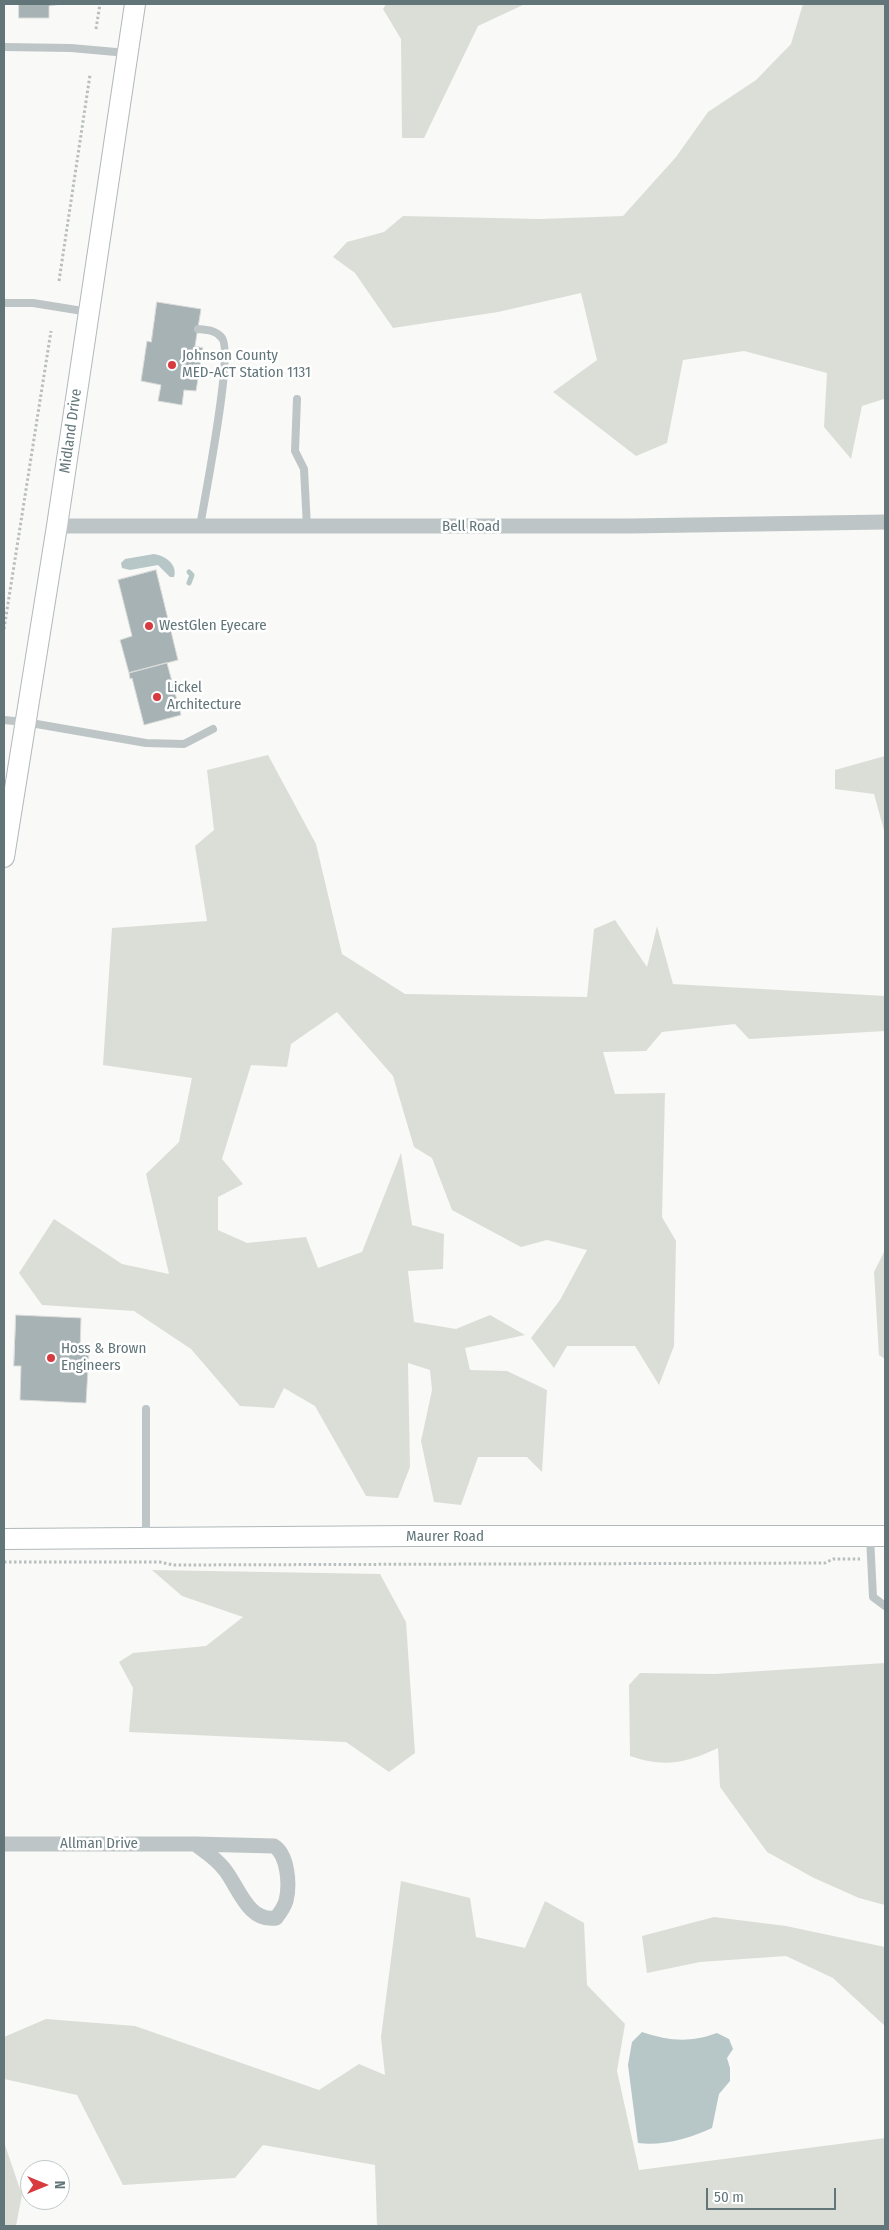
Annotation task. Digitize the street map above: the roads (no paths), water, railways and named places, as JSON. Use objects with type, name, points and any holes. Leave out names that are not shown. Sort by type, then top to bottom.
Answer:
[{"type":"street","name":"Midland Drive","points":[[4,850],[57,526],[135,4]]},
{"type":"street","name":"Bell Road","points":[[57,526],[630,526],[885,522]]},
{"type":"street","name":"Maurer Road","points":[[4,1539],[878,1536]]},
{"type":"street","name":"Allman Drive","points":[[4,1844],[195,1844],[274,1846],[280,1849],[285,1862],[287,1889],[286,1902],[276,1918],[268,1919],[251,1910],[225,1869],[195,1844]]},
{"type":"lane","points":[[4,48],[71,48],[127,54]]},
{"type":"lane","points":[[4,303],[33,303],[89,312]]},
{"type":"lane","points":[[198,329],[216,332],[223,339],[225,346],[225,374],[200,527]]},
{"type":"lane","points":[[297,399],[295,451],[304,469],[307,527]]},
{"type":"lane","points":[[4,720],[164,745],[184,744],[213,729]]},
{"type":"lane","points":[[146,1409],[146,1538]]},
{"type":"lane","points":[[878,1536],[871,1560],[872,1597],[885,1606]]},
{"type":"waterway","points":[[189,572],[192,575],[189,583]]},
{"type":"place","name":"Johnson County MED-ACT Station 1131","points":[[172,365]]},
{"type":"place","name":"WestGlen Eyecare","points":[[149,626]]},
{"type":"place","name":"Lickel Architecture","points":[[157,697]]},
{"type":"place","name":"Hoss & Brown Engineers","points":[[51,1358]]}]
